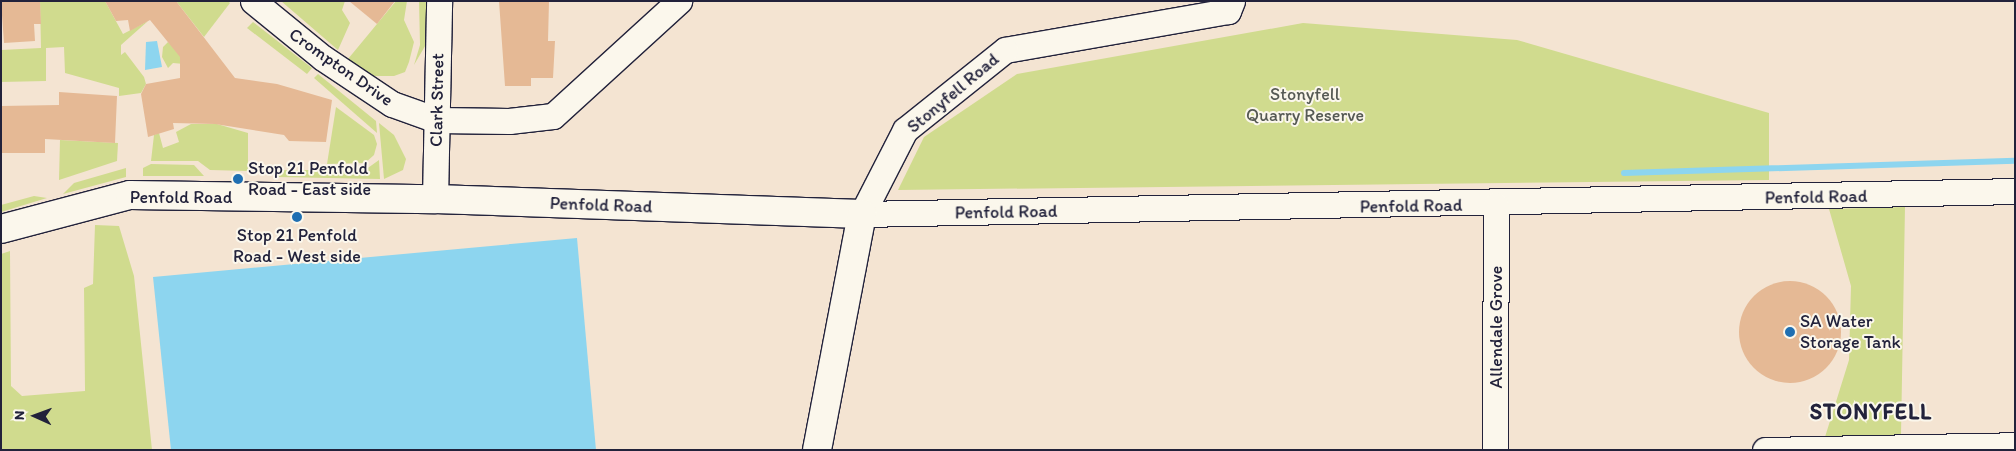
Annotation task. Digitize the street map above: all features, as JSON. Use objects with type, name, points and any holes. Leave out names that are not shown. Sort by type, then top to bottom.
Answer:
[{"type":"street","name":"Crompton Drive","points":[[253,1],[323,58],[392,104],[436,120],[509,121],[553,116],[678,1]]},
{"type":"street","name":"Clark Street","points":[[435,199],[439,1]]},
{"type":"street","name":"Stonyfell Road","points":[[817,450],[862,214],[905,130],[1005,50],[1228,11],[1232,1]]},
{"type":"street","name":"Penfold Road","points":[[1,229],[130,195],[435,199],[862,214],[1496,205],[2015,192]]},
{"type":"street","name":"Allendale Grove","points":[[1495,450],[1496,205]]},
{"type":"street","points":[[1765,450],[2015,445]]},
{"type":"green space","points":[[40,1],[105,1],[123,34],[148,21],[121,45],[121,55],[125,52],[144,77],[146,84],[141,93],[119,96],[119,88],[65,73],[64,47],[46,48],[46,81],[1,82],[1,50],[41,48]]},
{"type":"green space","points":[[176,1],[228,1],[230,3],[204,37]]},
{"type":"green space","points":[[281,1],[345,1],[342,10],[350,23],[338,50]]},
{"type":"green space","points":[[396,1],[407,1],[404,20],[414,42],[409,62],[405,72],[394,76],[374,76],[348,59]]},
{"type":"green space","points":[[419,1],[428,1],[428,41],[414,65],[420,45]]},
{"type":"green space","points":[[253,22],[312,68],[307,74],[247,28]]},
{"type":"green space","name":"Stonyfell Quarry Reserve","points":[[1303,23],[1517,40],[1769,113],[1769,180],[898,190],[924,137],[1017,74]]},
{"type":"green space","points":[[168,42],[195,65],[173,63],[168,68],[162,57],[163,47]]},
{"type":"green space","points":[[318,74],[376,121],[377,133],[314,78]]},
{"type":"green space","points":[[336,107],[374,135],[377,144],[374,155],[365,163],[327,164]]},
{"type":"green space","points":[[379,123],[394,135],[406,159],[403,170],[384,179]]},
{"type":"green space","points":[[191,124],[217,124],[248,133],[248,171],[210,170],[198,161],[151,161],[154,135],[159,133],[163,148],[179,142],[176,132]]},
{"type":"green space","points":[[60,140],[118,143],[117,161],[59,180]]},
{"type":"green space","points":[[379,160],[380,179],[278,177],[279,170],[365,170]]},
{"type":"green space","points":[[151,164],[194,165],[204,176],[143,176],[143,168]]},
{"type":"green space","points":[[126,168],[126,177],[63,194],[74,183]]},
{"type":"green space","points":[[34,196],[47,198],[1,212],[1,205]]},
{"type":"green space","points":[[1905,207],[1901,435],[1825,437],[1849,360],[1851,286],[1829,209]]},
{"type":"green space","points":[[95,225],[119,226],[134,276],[152,450],[1,450],[1,254],[10,251],[11,386],[22,396],[85,391],[84,288],[93,284]]},
{"type":"water","points":[[157,41],[162,67],[145,70],[146,42]]},
{"type":"water","points":[[577,238],[596,450],[171,450],[153,277]]},
{"type":"building","points":[[1,1],[40,1],[41,24],[34,24],[35,41],[4,43]]},
{"type":"building","points":[[105,1],[176,1],[235,78],[277,84],[332,100],[326,142],[289,141],[284,135],[215,124],[173,123],[174,129],[148,137],[141,94],[146,84],[180,78],[180,57],[150,20],[130,31],[128,20],[116,21]]},
{"type":"building","points":[[349,1],[395,1],[377,24]]},
{"type":"building","points":[[499,1],[549,1],[548,41],[555,41],[553,78],[531,78],[531,86],[505,86]]},
{"type":"building","points":[[59,92],[117,96],[115,143],[45,139],[45,153],[1,153],[1,106],[59,105]]},
{"type":"building","name":"SA Water Storage Tank","points":[[1790,281],[1800,282],[1819,289],[1833,303],[1840,322],[1840,342],[1833,361],[1819,375],[1800,382],[1790,383],[1780,382],[1761,375],[1747,361],[1740,342],[1739,332],[1740,322],[1747,303],[1761,289],[1780,282]]},
{"type":"waterway","points":[[1624,173],[2015,161]]},
{"type":"place","name":"Stop 21 Penfold Road - East side","points":[[238,179]]},
{"type":"place","name":"Stop 21 Penfold Road - West side","points":[[297,217]]},
{"type":"place","name":"SA Water Storage Tank","points":[[1790,332]]},
{"type":"district","name":"STONYFELL","points":[[1871,412]]}]
